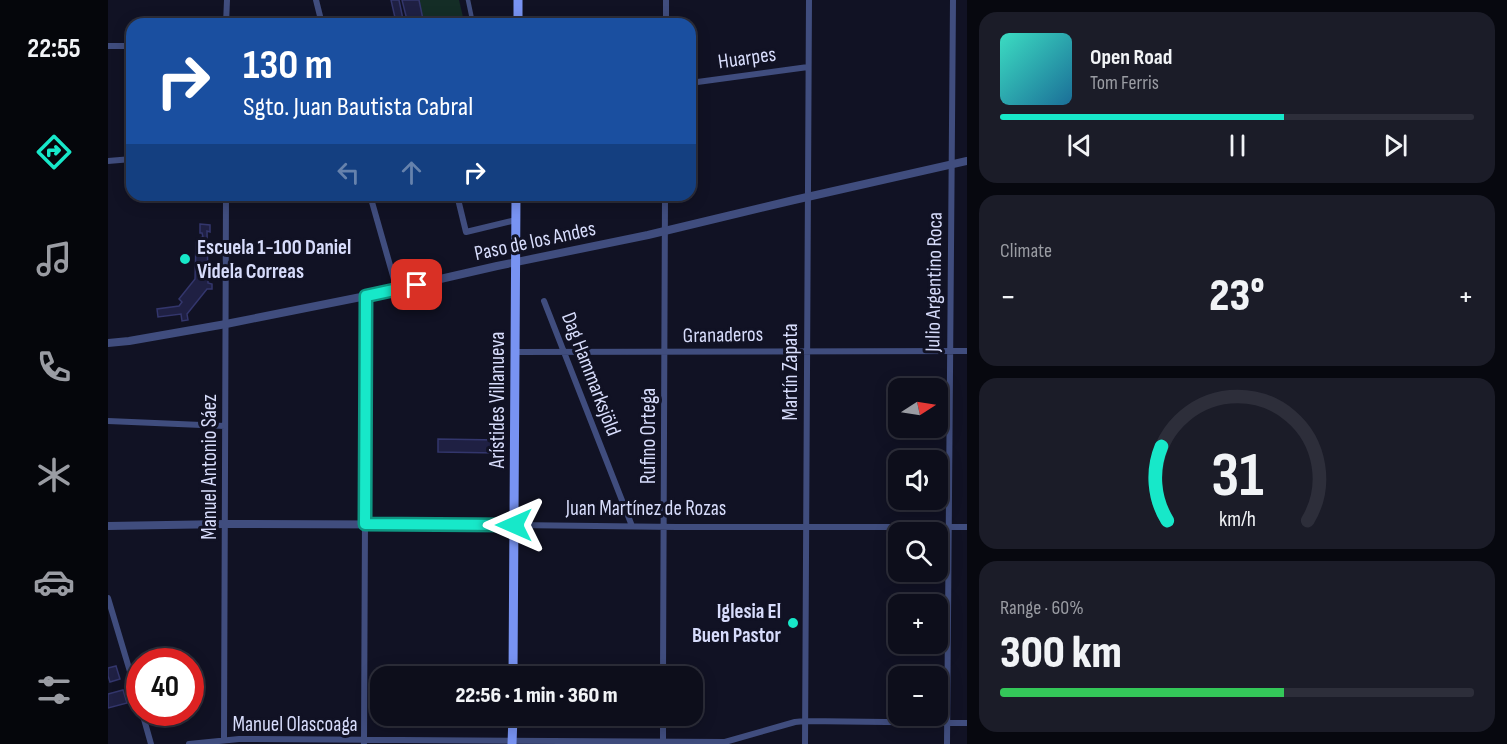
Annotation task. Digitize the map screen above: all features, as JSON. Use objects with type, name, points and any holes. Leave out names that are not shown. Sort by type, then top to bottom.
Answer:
[{"type":"main road","points":[[518,0],[518,18]]},
{"type":"main road","name":"Arístides Villanueva","points":[[513,666],[516,201]]},
{"type":"main road","points":[[512,742],[513,726]]},
{"type":"street","points":[[226,0],[226,18]]},
{"type":"street","points":[[316,0],[320,18]]},
{"type":"street","points":[[468,0],[472,18]]},
{"type":"street","points":[[666,0],[666,18]]},
{"type":"street","name":"Martín Zapata","points":[[805,744],[809,0]]},
{"type":"street","name":"Julio Argentino Roca","points":[[948,527],[953,0]]},
{"type":"street","points":[[108,46],[126,46]]},
{"type":"street","name":"Huarpes","points":[[696,81],[808,67]]},
{"type":"street","points":[[108,161],[126,160]]},
{"type":"street","name":"Paso de los Andes","points":[[108,343],[226,324],[397,290],[967,161]]},
{"type":"street","name":"Manuel Antonio Sáez","points":[[224,740],[226,201]]},
{"type":"street","points":[[372,201],[397,290]]},
{"type":"street","points":[[458,201],[466,232],[516,220]]},
{"type":"street","name":"Rufino Ortega","points":[[663,666],[666,201]]},
{"type":"street","points":[[364,742],[366,296]]},
{"type":"street","name":"Dag Hammarksjöld","points":[[544,301],[632,526]]},
{"type":"street","name":"Granaderos","points":[[515,352],[967,351]]},
{"type":"street","points":[[108,421],[225,426]]},
{"type":"street","name":"Juan Martínez de Rozas","points":[[108,526],[365,524],[888,527]]},
{"type":"street","name":"Juan Martínez de Rozas","points":[[948,527],[967,526]]},
{"type":"street","name":"Julio Argentino Roca","points":[[947,666],[948,582]]},
{"type":"street","points":[[108,598],[126,658]]},
{"type":"street","name":"Manuel Olascoaga","points":[[189,744],[224,740],[728,743],[795,722],[888,722]]},
{"type":"street","name":"Manuel Olascoaga","points":[[948,723],[967,723]]},
{"type":"street","points":[[146,726],[151,744]]},
{"type":"street","points":[[663,726],[663,743]]},
{"type":"street","name":"Julio Argentino Roca","points":[[946,744],[947,726]]},
{"type":"green space","points":[[419,0],[459,0],[463,17],[423,18]]},
{"type":"building","points":[[391,0],[399,0],[403,18],[395,18]]},
{"type":"building","points":[[402,0],[419,0],[423,18],[406,18]]},
{"type":"building","points":[[200,224],[210,225],[210,232],[207,231],[208,283],[212,284],[212,289],[207,289],[187,314],[188,320],[182,321],[181,314],[158,317],[157,309],[179,306],[182,302],[179,299],[195,279],[196,242],[203,237],[200,233]]},
{"type":"building","points":[[438,439],[497,440],[497,453],[438,452]]},
{"type":"building","points":[[116,666],[120,679],[110,682],[108,668]]},
{"type":"building","points":[[123,690],[126,703],[108,708],[108,694]]},
{"type":"place","name":"Escuela 1-100 Daniel Videla Correas","points":[[185,259]]},
{"type":"place","name":"Iglesia El Buen Pastor","points":[[793,623]]},
{"type":"route","points":[[417,285],[366,296],[365,524],[514,525]]}]
